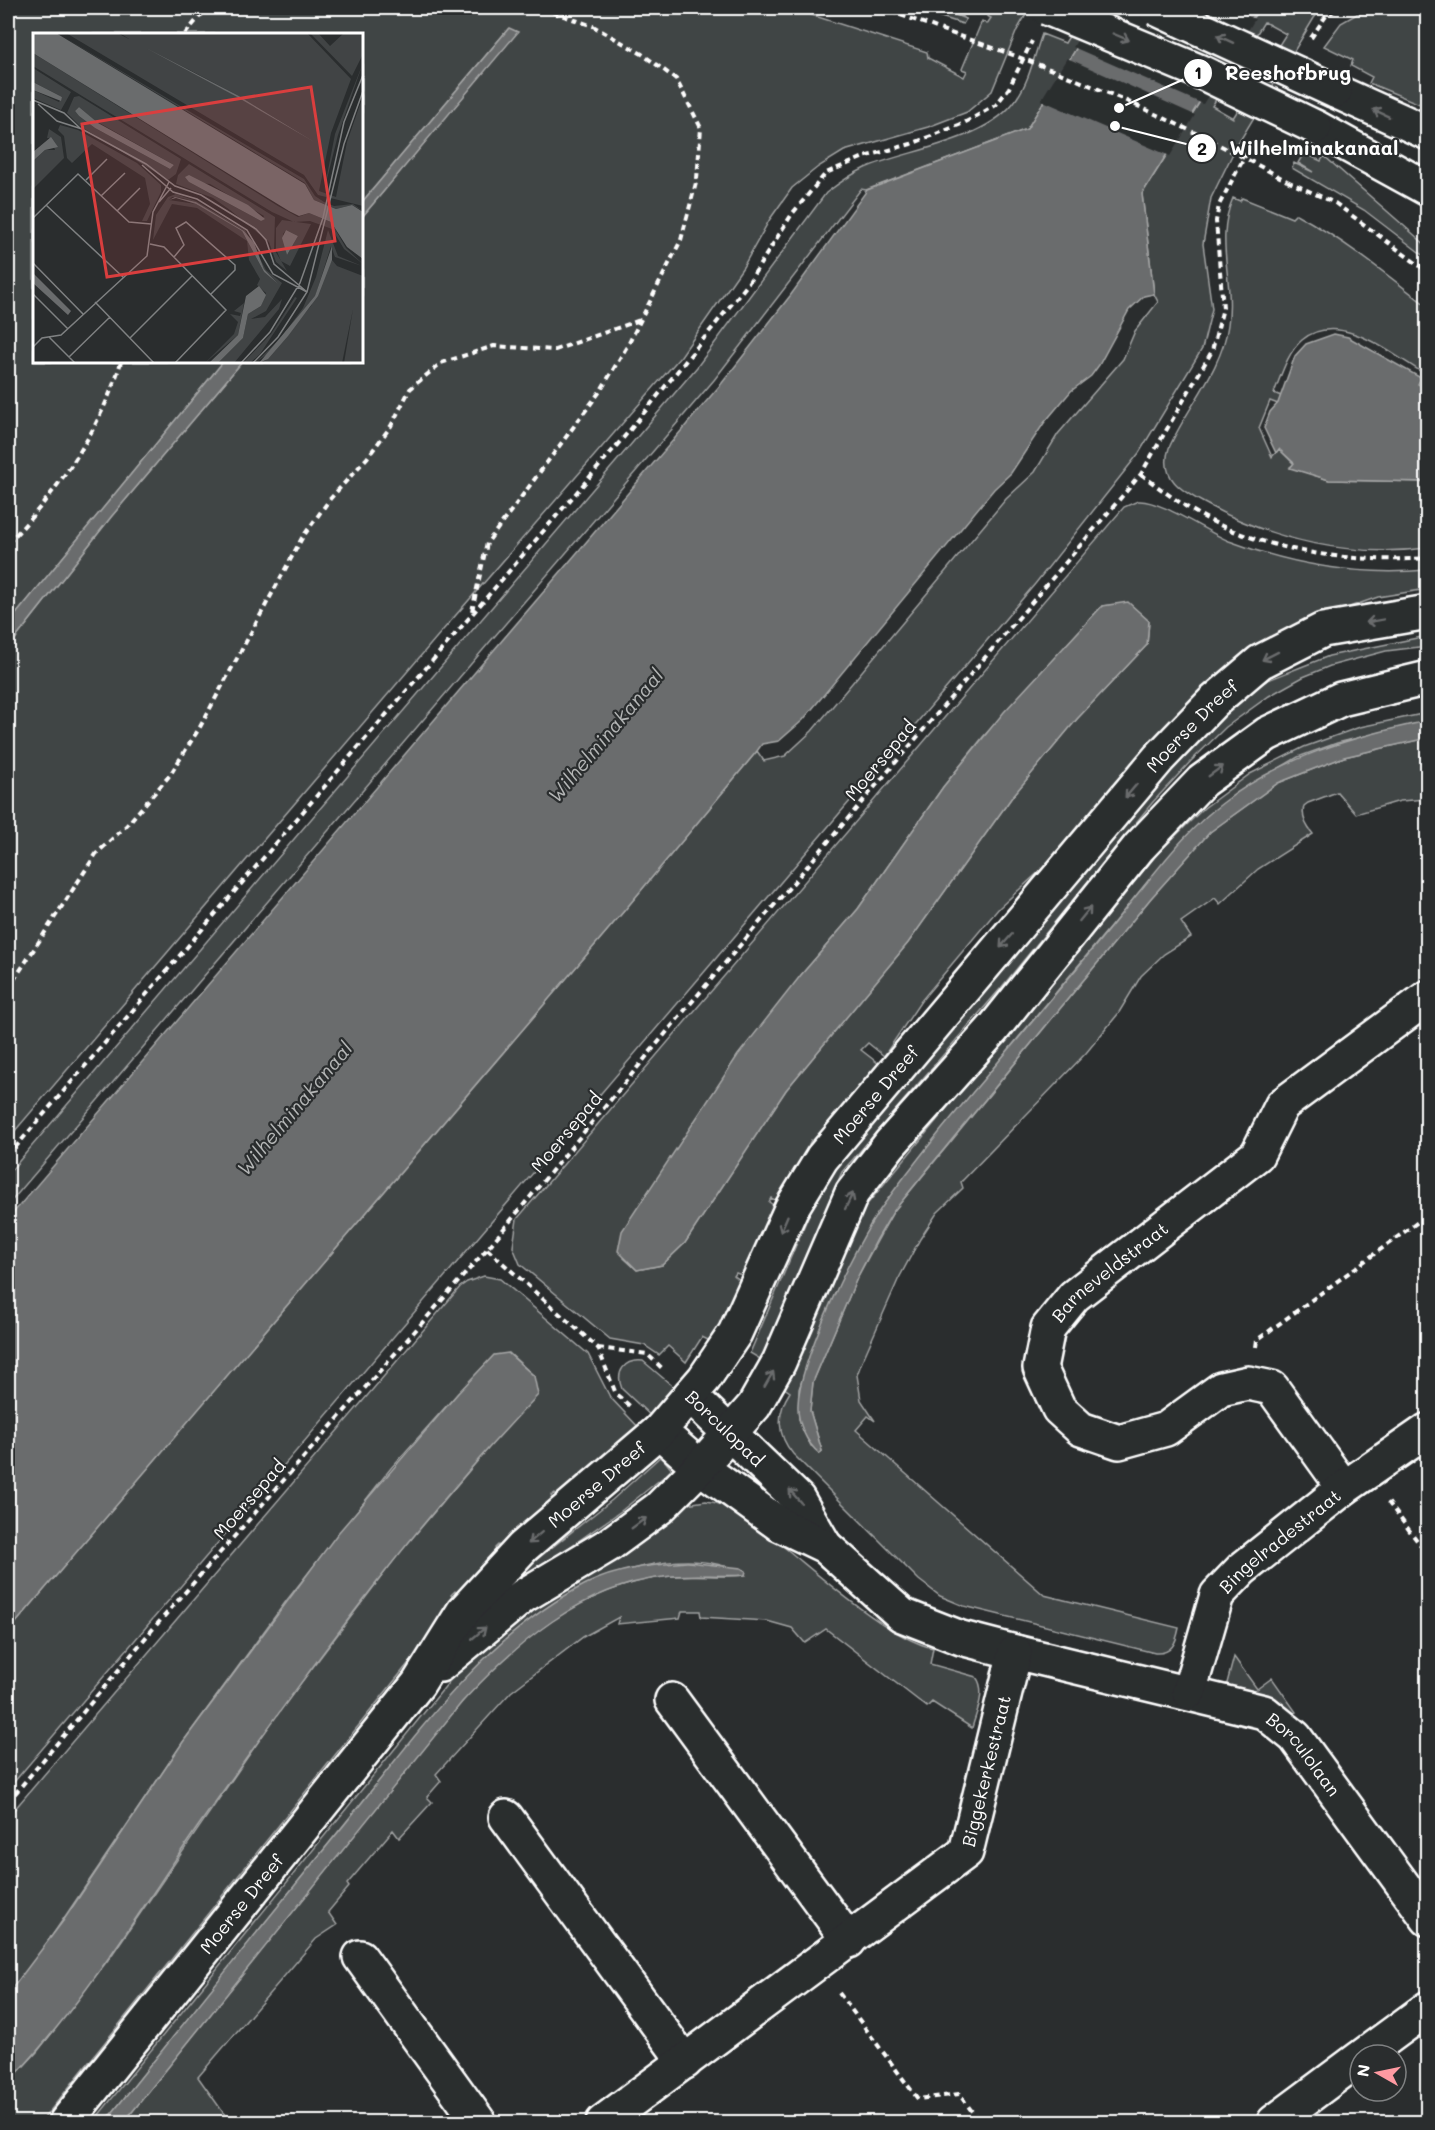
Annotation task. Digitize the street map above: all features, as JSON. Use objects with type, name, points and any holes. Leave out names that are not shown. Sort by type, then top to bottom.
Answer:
[{"type":"street","points":[[1047,8],[1203,73],[1315,127],[1428,189]]},
{"type":"street","points":[[1155,8],[1428,133]]},
{"type":"street","name":"Moerse Dreef","points":[[66,2122],[418,1684],[463,1612],[516,1556],[659,1431],[704,1379],[735,1333],[791,1209],[822,1158],[1159,758],[1213,702],[1260,662],[1323,630],[1428,612]]},
{"type":"street","name":"Moerse Dreef","points":[[418,1684],[523,1596],[610,1544],[659,1508],[700,1467],[754,1406],[779,1362],[852,1193],[890,1144],[993,1029],[1140,847],[1202,782],[1267,734],[1341,699],[1428,678]]},
{"type":"street","name":"Barneveldstraat","points":[[1248,1383],[1221,1389],[1166,1429],[1119,1442],[1081,1429],[1059,1408],[1041,1368],[1048,1328],[1074,1296],[1257,1155],[1282,1105],[1428,997]]},
{"type":"street","points":[[1248,1383],[1272,1389],[1355,1480]]},
{"type":"street","name":"Borculopad","points":[[690,1395],[798,1499],[825,1546]]},
{"type":"street","name":"Bingelradestraat","points":[[1189,1692],[1217,1595],[1242,1569],[1355,1480],[1428,1430]]},
{"type":"street","name":"Borculopad","points":[[659,1431],[700,1467],[779,1524],[825,1546],[902,1615],[962,1638],[1015,1652]]},
{"type":"street","name":"Borculolaan","points":[[1015,1652],[1189,1692],[1264,1712],[1294,1737],[1428,1919]]},
{"type":"street","name":"Biggekerkestraat","points":[[603,2122],[849,1941],[966,1851],[1015,1652]]},
{"type":"street","points":[[672,1700],[849,1941]]},
{"type":"street","points":[[506,1817],[685,2062]]},
{"type":"street","points":[[360,1957],[479,2122]]},
{"type":"street","points":[[1380,2043],[1428,2008]]},
{"type":"street","points":[[1274,2122],[1348,2067]]},
{"type":"path","points":[[186,33],[207,8]]},
{"type":"path","points":[[472,612],[487,543],[601,390],[681,240],[697,179],[701,128],[676,79],[642,54],[593,26],[540,8]]},
{"type":"path","points":[[881,8],[1025,58],[1220,143],[1287,181],[1335,203],[1428,272]]},
{"type":"path","points":[[1307,45],[1326,16],[1338,8]]},
{"type":"path","points":[[8,1156],[630,430],[747,285],[792,214],[826,173],[864,157],[911,144],[964,123],[996,105],[1009,87],[1034,38]]},
{"type":"path","name":"Moersepad","points":[[8,1802],[152,1630],[486,1249],[685,1010],[1141,474],[1212,351],[1223,308],[1216,221],[1219,205],[1257,134]]},
{"type":"path","points":[[8,989],[96,854],[126,826],[170,775],[201,727],[302,538],[330,499],[367,458],[391,426],[410,389],[441,363],[494,346],[555,350],[640,320]]},
{"type":"path","points":[[8,543],[48,499],[79,453],[110,397],[121,363]]},
{"type":"path","points":[[1425,386],[1428,380]]},
{"type":"path","points":[[1141,474],[1184,505],[1221,526],[1271,544],[1365,559],[1428,558]]},
{"type":"path","points":[[1248,1383],[1257,1340],[1418,1222]]},
{"type":"path","points":[[486,1249],[598,1348],[616,1394],[659,1431]]},
{"type":"path","name":"Borculopad","points":[[598,1348],[647,1354],[690,1395]]},
{"type":"path","points":[[1355,1480],[1428,1556]]},
{"type":"path","points":[[817,1964],[918,2099],[959,2094],[980,2122]]},
{"type":"shaded area","points":[[8,8],[461,8],[472,14],[478,8],[790,8],[927,52],[928,58],[964,77],[967,71],[962,69],[982,21],[987,24],[991,18],[987,16],[992,8],[1030,8],[1017,30],[992,91],[967,112],[928,127],[844,151],[818,167],[792,188],[770,219],[743,267],[681,356],[436,638],[8,1139],[8,648],[111,517],[241,363],[363,363],[363,216],[517,32],[508,29],[363,201],[363,33],[33,33],[33,363],[222,363],[8,624]]},
{"type":"shaded area","points":[[913,8],[967,8],[963,16],[947,12],[966,19],[963,24]]},
{"type":"shaded area","points":[[1086,8],[1101,8],[1027,129],[866,190],[861,189],[714,380],[8,1205],[8,1174],[697,367],[826,193],[865,168],[968,134],[1004,113],[1017,98],[1029,75],[1042,34],[1065,43]]},
{"type":"shaded area","points":[[1267,8],[1323,8],[1314,18],[1236,147],[1211,198],[1203,244],[1212,309],[1202,349],[1139,453],[1035,584],[8,1789],[8,1632],[624,911],[757,751],[764,761],[785,756],[812,731],[1006,499],[1035,472],[1058,434],[1123,359],[1135,331],[1158,302],[1154,294],[1142,194],[1257,12]],"holes":[[[1264,22],[1286,34],[1233,118],[1212,106]]]},
{"type":"shaded area","points":[[1428,8],[1427,107],[1369,83],[1372,77],[1351,66],[1353,60],[1324,46],[1341,23],[1357,14]]},
{"type":"shaded area","points":[[1304,153],[1321,161],[1324,156],[1427,246],[1427,258],[1364,210],[1292,168],[1294,163],[1313,172],[1298,163]]},
{"type":"shaded area","points":[[1233,198],[1240,201],[1242,198],[1292,218],[1296,214],[1314,224],[1380,269],[1427,306],[1427,389],[1418,384],[1423,373],[1381,346],[1348,332],[1332,329],[1316,332],[1302,340],[1292,351],[1274,393],[1281,396],[1278,404],[1270,401],[1259,428],[1272,457],[1279,449],[1294,464],[1290,467],[1329,480],[1427,482],[1427,548],[1370,550],[1341,548],[1284,536],[1256,527],[1204,503],[1188,494],[1174,482],[1170,475],[1167,468],[1169,448],[1219,357],[1228,325],[1229,293],[1225,230]]},
{"type":"shaded area","points":[[1138,501],[1158,505],[1229,541],[1277,556],[1326,567],[1377,571],[1427,570],[1427,589],[1378,597],[1318,618],[999,908],[921,1001],[884,1056],[868,1043],[861,1050],[879,1064],[859,1096],[819,1145],[811,1140],[809,1144],[816,1150],[779,1202],[771,1198],[769,1202],[776,1207],[744,1276],[736,1273],[734,1276],[742,1281],[712,1342],[702,1337],[686,1362],[668,1346],[659,1355],[644,1345],[610,1339],[520,1264],[513,1247],[517,1219],[1124,507]],"holes":[[[1128,603],[1149,621],[1147,645],[1077,719],[1012,797],[908,943],[786,1090],[685,1243],[662,1265],[637,1270],[624,1258],[801,975],[858,909],[943,787],[983,737],[1102,606]]]},
{"type":"shaded area","points":[[1427,636],[1427,646],[1386,651],[1330,666],[1303,677],[1269,696],[1226,727],[1191,761],[1152,803],[1001,988],[842,1172],[770,1341],[760,1359],[750,1353],[825,1177],[1142,794],[1243,694],[1268,680],[1329,656]]},
{"type":"shaded area","points":[[1427,713],[1427,721],[1337,743],[1298,757],[1252,784],[1208,815],[1150,879],[926,1149],[871,1224],[821,1328],[799,1389],[799,1419],[811,1446],[822,1451],[810,1411],[813,1382],[857,1278],[893,1212],[1151,898],[1210,832],[1278,783],[1344,757],[1427,738],[1427,799],[1400,801],[1356,814],[1337,792],[1308,803],[1304,806],[1304,818],[1313,834],[1258,869],[1220,904],[1215,898],[1181,922],[1191,937],[1164,954],[1141,976],[1118,1014],[1086,1053],[961,1182],[963,1188],[937,1213],[898,1280],[857,1375],[861,1400],[875,1421],[868,1416],[856,1430],[1044,1595],[1179,1628],[1175,1643],[1166,1652],[1155,1653],[964,1606],[940,1596],[919,1580],[793,1454],[781,1432],[782,1408],[790,1392],[777,1383],[850,1227],[1158,853],[1204,808],[1250,774],[1304,747],[1360,727]]},
{"type":"shaded area","points":[[484,1276],[500,1279],[588,1354],[610,1397],[641,1430],[560,1500],[555,1493],[551,1496],[557,1504],[504,1551],[498,1545],[495,1548],[501,1555],[461,1598],[455,1591],[451,1595],[458,1601],[456,1604],[41,2122],[8,2122],[8,2083],[37,2052],[111,1956],[275,1717],[397,1556],[500,1434],[534,1376],[509,1353],[458,1393],[391,1468],[287,1600],[183,1742],[39,1955],[8,1994],[8,1817],[460,1287]]},
{"type":"shaded area","points":[[643,1361],[676,1389],[653,1418],[622,1389],[620,1383],[621,1372],[626,1364]]},
{"type":"shaded area","points":[[661,1456],[672,1470],[621,1511],[517,1584],[512,1579],[612,1500]]},
{"type":"shaded area","points":[[706,1501],[725,1506],[742,1515],[872,1617],[894,1631],[933,1648],[930,1664],[976,1677],[981,1695],[972,1728],[932,1702],[927,1707],[826,1629],[805,1643],[792,1628],[767,1621],[701,1617],[700,1611],[682,1611],[680,1618],[617,1624],[619,1617],[583,1637],[511,1692],[436,1774],[441,1781],[427,1797],[432,1802],[399,1838],[393,1830],[347,1884],[349,1887],[328,1912],[337,1925],[316,1939],[198,2077],[230,2122],[124,2122],[450,1716],[494,1668],[518,1646],[544,1626],[572,1609],[601,1594],[631,1583],[673,1576],[745,1575],[723,1566],[698,1562],[671,1562],[617,1573],[592,1583],[568,1594],[519,1630],[492,1654],[441,1707],[105,2122],[93,2122],[465,1662],[491,1637],[686,1504]]},
{"type":"shaded area","points":[[1234,1657],[1257,1689],[1272,1678],[1296,1712],[1293,1714],[1280,1704],[1226,1687]]},
{"type":"water","points":[[1101,8],[1267,8],[1257,12],[1252,18],[1142,194],[1154,294],[1144,296],[1129,310],[1091,376],[1071,391],[1044,423],[1011,473],[994,489],[803,720],[779,741],[762,744],[624,911],[8,1632],[8,1219],[722,383],[790,296],[867,190],[1027,129]]},
{"type":"water","points":[[509,28],[518,32],[363,216],[363,201]]},
{"type":"water","points":[[1334,334],[1348,337],[1421,378],[1418,384],[1427,389],[1427,482],[1329,480],[1290,468],[1294,463],[1279,449],[1276,453],[1264,428],[1270,412],[1278,403],[1295,356],[1306,344]]},
{"type":"water","points":[[222,363],[241,363],[111,517],[8,648],[8,624]]},
{"type":"water","points":[[1128,602],[1149,621],[1147,645],[1077,719],[1012,797],[908,943],[786,1090],[685,1243],[662,1265],[637,1270],[618,1251],[622,1231],[738,1055],[801,975],[858,909],[943,787],[1004,712],[1102,606]]},
{"type":"water","points":[[1427,721],[1427,738],[1344,757],[1278,783],[1210,832],[1151,898],[893,1212],[857,1278],[813,1382],[810,1411],[822,1451],[820,1454],[807,1438],[798,1411],[801,1385],[818,1332],[844,1274],[871,1224],[944,1127],[1169,856],[1212,811],[1247,786],[1296,760],[1347,741]]},
{"type":"water","points":[[508,1353],[534,1376],[538,1395],[446,1497],[360,1604],[199,1825],[109,1958],[61,2022],[8,2083],[8,1994],[63,1921],[183,1742],[338,1533],[458,1393],[494,1355]]},
{"type":"water","points":[[688,1562],[741,1568],[746,1571],[745,1575],[663,1577],[633,1583],[605,1593],[552,1622],[505,1659],[462,1702],[124,2122],[105,2122],[424,1724],[483,1660],[515,1631],[549,1606],[586,1584],[623,1571]]},
{"type":"pier","points":[[1098,8],[1229,8],[1255,19],[1203,104],[1073,47]]},
{"type":"pier","points":[[1067,58],[1195,115],[1170,156],[1041,100]]},
{"type":"place","name":"Reeshofbrug","points":[[1119,108]]},
{"type":"place","name":"Wilhelminakanaal","points":[[1115,126]]}]
